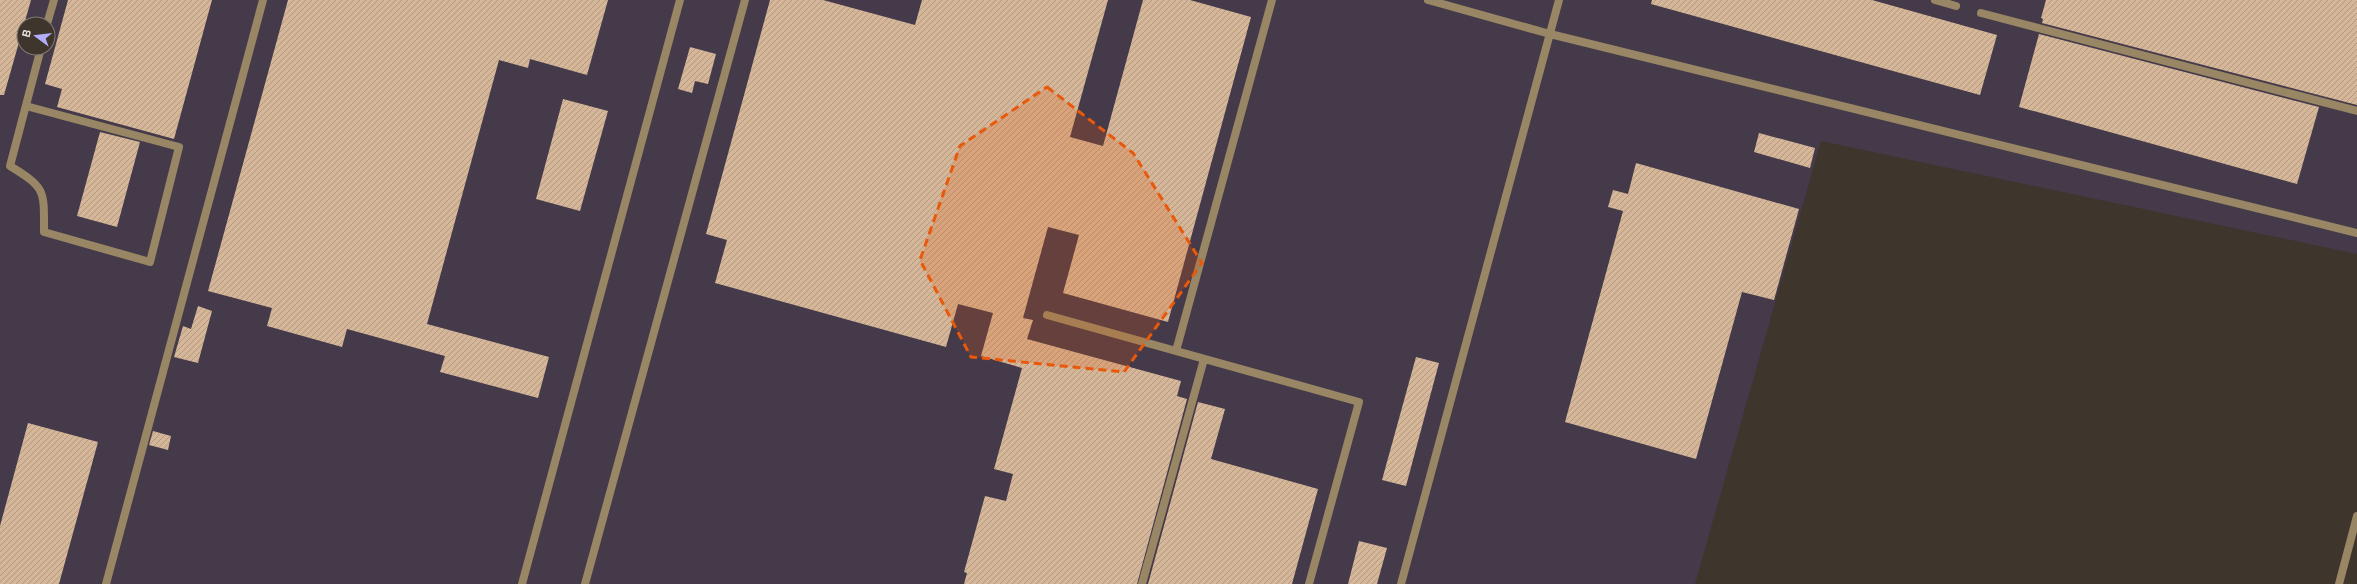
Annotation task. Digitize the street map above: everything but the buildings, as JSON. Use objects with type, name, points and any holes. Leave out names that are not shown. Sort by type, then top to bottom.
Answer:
[{"type":"lane","points":[[49,16],[54,0]]},
{"type":"lane","points":[[106,584],[263,0]]},
{"type":"lane","points":[[522,584],[680,0]]},
{"type":"lane","points":[[585,584],[745,0]]},
{"type":"lane","points":[[1176,351],[1272,0]]},
{"type":"lane","points":[[1428,0],[1550,34],[2357,233]]},
{"type":"lane","points":[[1401,584],[1559,0]]},
{"type":"lane","points":[[1935,0],[1956,6]]},
{"type":"lane","points":[[1982,13],[2357,111]]},
{"type":"lane","points":[[26,106],[179,147],[150,262],[44,232],[44,198],[34,181],[10,166],[39,56]]},
{"type":"lane","points":[[1047,315],[1359,402],[1309,584]]},
{"type":"lane","points":[[1142,584],[1204,359]]},
{"type":"lane","points":[[2339,584],[2357,516]]},
{"type":"highlighted area","points":[[1047,87],[1133,153],[1202,263],[1124,372],[971,357],[920,260],[960,146]]},
{"type":"shaded area","points":[[0,0],[2357,0],[2357,254],[1821,141],[1695,584],[0,584]]}]
